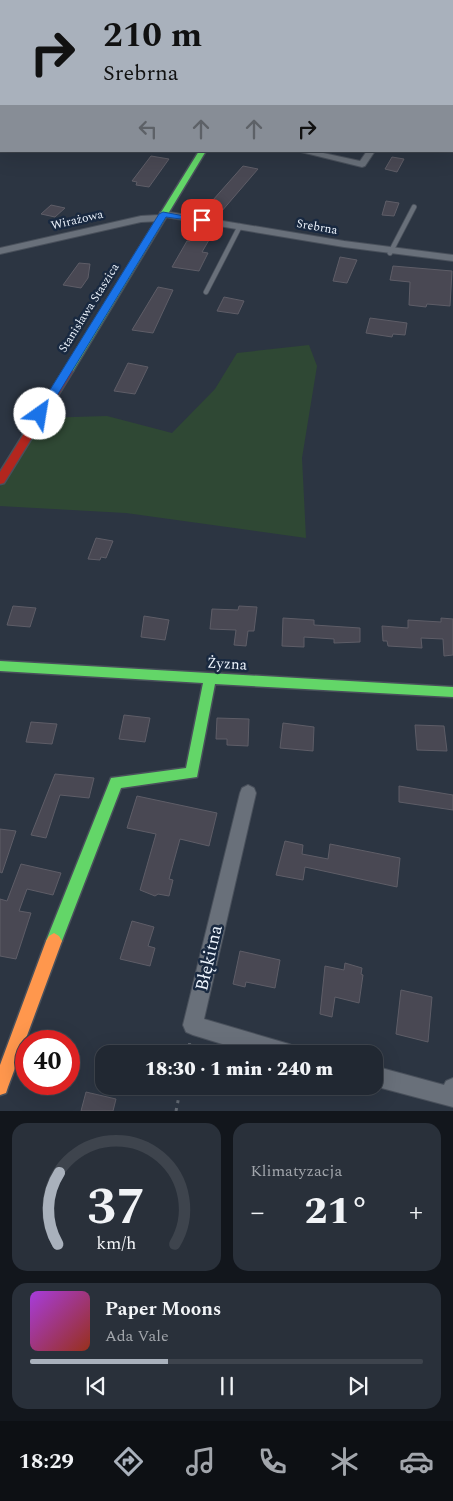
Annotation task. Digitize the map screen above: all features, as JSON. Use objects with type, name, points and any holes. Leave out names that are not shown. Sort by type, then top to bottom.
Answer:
[{"type":"street","name":"Stanisława Staszica","points":[[0,480],[202,152]]},
{"type":"street","points":[[305,152],[362,164],[370,152]]},
{"type":"street","name":"Srebrna","points":[[162,216],[240,226],[390,253],[453,258]]},
{"type":"street","name":"Wirażowa","points":[[0,251],[141,219],[162,216]]},
{"type":"street","name":"Żyzna","points":[[0,666],[453,692]]},
{"type":"street","points":[[0,1087],[87,852],[116,782],[192,773],[210,678]]},
{"type":"street","name":"Błękitna","points":[[248,793],[193,1025],[259,1045]]},
{"type":"street","points":[[383,1078],[452,1097],[453,1088]]},
{"type":"lane","points":[[390,253],[414,207]]},
{"type":"lane","points":[[206,292],[240,226]]},
{"type":"path","points":[[176,1111],[179,1095]]},
{"type":"green space","points":[[309,345],[317,366],[302,458],[306,538],[126,513],[0,506],[0,487],[41,418],[107,416],[172,433],[215,389],[237,353]]},
{"type":"building","points":[[151,156],[169,159],[149,187],[136,185],[137,182],[132,181]]},
{"type":"building","points":[[392,157],[404,159],[397,172],[385,169]]},
{"type":"building","points":[[243,166],[258,169],[221,212],[205,209]]},
{"type":"building","points":[[386,201],[399,203],[394,216],[382,215]]},
{"type":"building","points":[[51,205],[65,208],[55,217],[41,214]]},
{"type":"building","points":[[193,237],[209,240],[202,252],[208,253],[199,271],[172,267],[187,241],[190,241]]},
{"type":"building","points":[[340,257],[357,260],[347,283],[333,281]]},
{"type":"building","points":[[79,263],[90,264],[88,278],[81,288],[63,285]]},
{"type":"building","points":[[393,266],[452,271],[450,306],[427,304],[426,307],[409,305],[410,282],[390,280]]},
{"type":"building","points":[[158,287],[173,290],[153,333],[132,330]]},
{"type":"building","points":[[224,297],[244,301],[238,314],[217,311]]},
{"type":"building","points":[[370,318],[407,323],[405,335],[393,334],[392,337],[366,333]]},
{"type":"building","points":[[128,363],[148,367],[135,394],[114,391]]},
{"type":"building","points":[[96,538],[113,541],[106,558],[101,557],[100,560],[88,559]]},
{"type":"building","points":[[13,606],[36,608],[30,627],[7,625]]},
{"type":"building","points":[[239,606],[257,607],[254,631],[248,631],[246,646],[234,645],[236,630],[210,629],[212,609],[238,610]]},
{"type":"building","points":[[144,616],[169,620],[165,640],[141,637]]},
{"type":"building","points":[[283,618],[314,620],[314,625],[360,628],[360,642],[334,643],[334,639],[304,637],[304,647],[282,646]]},
{"type":"building","points":[[441,618],[453,619],[453,655],[444,656],[443,639],[421,638],[422,648],[388,646],[387,641],[383,641],[382,626],[408,628],[408,620],[441,622]]},
{"type":"building","points":[[124,715],[150,718],[145,742],[119,739]]},
{"type":"building","points":[[217,718],[249,719],[248,746],[227,745],[227,739],[216,739]]},
{"type":"building","points":[[31,722],[57,724],[52,744],[26,742]]},
{"type":"building","points":[[283,723],[314,727],[313,751],[280,748]]},
{"type":"building","points":[[415,725],[444,726],[447,751],[417,750]]},
{"type":"building","points":[[55,774],[94,778],[89,798],[60,795],[46,838],[31,835]]},
{"type":"building","points":[[399,786],[453,795],[453,810],[399,802]]},
{"type":"building","points":[[137,796],[217,813],[209,846],[180,839],[169,879],[173,880],[169,896],[158,894],[155,896],[140,890],[156,834],[127,828]]},
{"type":"building","points":[[0,829],[16,831],[2,873],[0,872]]},
{"type":"building","points":[[285,841],[303,845],[302,854],[328,859],[330,844],[400,858],[397,887],[305,867],[303,880],[276,875]]},
{"type":"building","points":[[21,864],[61,873],[53,895],[27,889],[19,911],[31,913],[16,959],[0,956],[0,899],[7,901]]},
{"type":"building","points":[[132,921],[154,927],[148,946],[155,948],[150,966],[120,959]]},
{"type":"building","points":[[240,951],[280,960],[275,988],[246,982],[245,987],[233,984]]},
{"type":"building","points":[[345,963],[362,968],[361,974],[363,975],[359,1003],[335,997],[332,1017],[320,1014],[325,966],[344,970]]},
{"type":"building","points":[[401,990],[432,997],[428,1042],[396,1034]]},
{"type":"building","points":[[86,1092],[116,1099],[113,1111],[81,1111]]},
{"type":"traffic: fast","points":[[68,371],[202,152]]},
{"type":"traffic: fast","points":[[0,666],[453,692]]},
{"type":"traffic: fast","points":[[54,941],[116,782],[192,773],[210,678]]},
{"type":"traffic: slow","points":[[0,1087],[54,941]]},
{"type":"traffic: jam","points":[[0,480],[68,371]]},
{"type":"route","points":[[40,414],[163,214],[202,220]]}]
